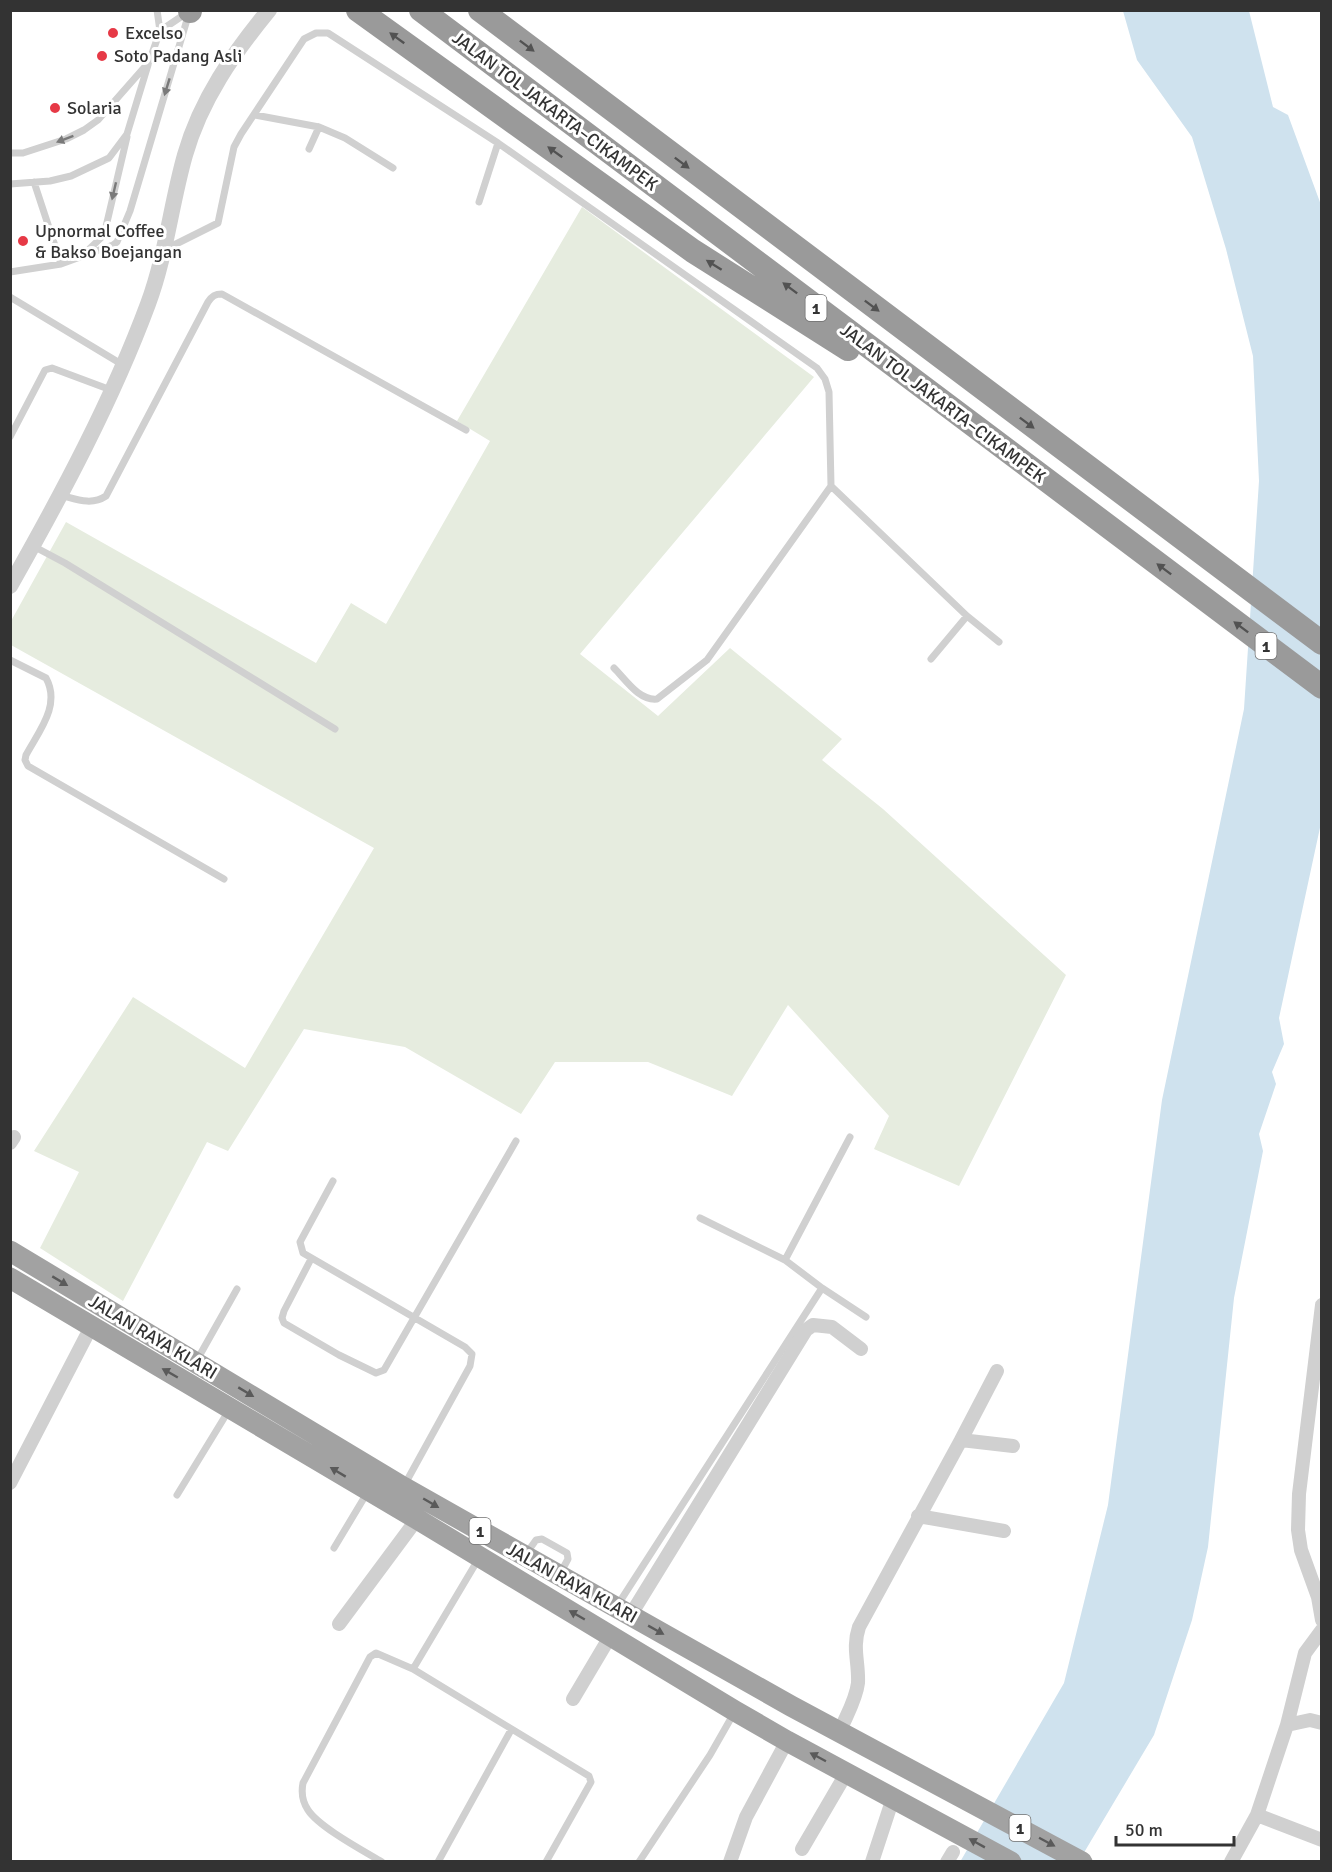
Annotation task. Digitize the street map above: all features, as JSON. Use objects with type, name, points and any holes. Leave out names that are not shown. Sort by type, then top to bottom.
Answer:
[{"type":"highway","points":[[358,10],[693,252],[994,442]]},
{"type":"highway","name":"JALAN TOL JAKARTA–CIKAMPEK","points":[[422,10],[1322,687]]},
{"type":"highway","name":"JALAN TOL JAKARTA–CIKAMPEK","points":[[480,10],[1322,643]]},
{"type":"highway","name":"JALAN RAYA KLARI","points":[[10,1251],[403,1487],[525,1557],[1082,1862]]},
{"type":"highway","name":"JALAN RAYA KLARI","points":[[10,1278],[787,1741],[1011,1862]]},
{"type":"street","points":[[10,586],[60,495],[123,365],[148,303],[164,250],[186,153],[206,104],[224,68],[269,10]]},
{"type":"street","points":[[1322,1305],[1299,1494],[1298,1530],[1301,1550],[1318,1597],[1322,1620]]},
{"type":"street","points":[[623,1612],[806,1330],[813,1325],[832,1327],[861,1349]]},
{"type":"street","points":[[10,1483],[91,1327]]},
{"type":"street","points":[[840,1731],[858,1681],[854,1648],[859,1627],[997,1371]]},
{"type":"street","points":[[961,1440],[1013,1446]]},
{"type":"street","points":[[918,1516],[1004,1532]]},
{"type":"street","points":[[339,1624],[417,1519]]},
{"type":"street","points":[[1231,1862],[1257,1815],[1287,1725],[1305,1653],[1322,1630]]},
{"type":"street","points":[[573,1699],[611,1635]]},
{"type":"street","points":[[1287,1725],[1310,1720],[1322,1723]]},
{"type":"street","points":[[730,1862],[746,1817],[787,1741]]},
{"type":"street","points":[[802,1849],[847,1772]]},
{"type":"street","points":[[873,1862],[893,1798]]},
{"type":"street","points":[[1257,1815],[1322,1840]]},
{"type":"lane","points":[[75,259],[93,247],[104,235],[127,134],[160,31],[157,10]]},
{"type":"lane","points":[[160,31],[190,11]]},
{"type":"lane","points":[[10,272],[62,264],[113,245],[119,238],[130,211],[190,11]]},
{"type":"lane","points":[[164,250],[218,223],[234,147],[304,39],[315,33],[328,33],[498,143],[817,368],[825,379],[829,392],[831,486],[707,660],[657,699],[649,700],[614,668]]},
{"type":"lane","points":[[10,153],[33,150],[66,139],[84,130],[98,120],[149,62]]},
{"type":"lane","points":[[255,115],[319,127],[345,138],[393,168]]},
{"type":"lane","points":[[309,149],[319,127]]},
{"type":"lane","points":[[10,184],[71,176],[109,158],[127,134]]},
{"type":"lane","points":[[478,201],[498,143]]},
{"type":"lane","points":[[34,182],[62,264]]},
{"type":"lane","points":[[60,495],[88,502],[98,501],[106,496],[208,302],[217,294],[222,294],[466,430]]},
{"type":"lane","points":[[10,297],[123,365]]},
{"type":"lane","points":[[10,437],[45,370],[52,368],[111,390]]},
{"type":"lane","points":[[831,486],[967,616],[999,642]]},
{"type":"lane","points":[[33,546],[65,563],[335,729]]},
{"type":"lane","points":[[931,659],[967,616]]},
{"type":"lane","points":[[10,660],[46,678],[52,693],[51,710],[26,755],[25,760],[28,766],[224,879]]},
{"type":"lane","points":[[784,1260],[850,1137]]},
{"type":"lane","points":[[311,1259],[284,1311],[284,1323],[339,1355],[376,1372],[384,1370],[516,1141]]},
{"type":"lane","points":[[333,1181],[300,1242],[300,1250],[311,1259],[414,1316],[465,1347],[472,1354],[472,1360],[403,1487]]},
{"type":"lane","points":[[700,1218],[784,1260],[866,1317]]},
{"type":"lane","points":[[196,1362],[237,1288]]},
{"type":"lane","points":[[623,1612],[822,1288]]},
{"type":"lane","points":[[177,1495],[230,1407]]},
{"type":"lane","points":[[334,1548],[368,1490]]},
{"type":"lane","points":[[413,1669],[479,1557]]},
{"type":"lane","points":[[382,1862],[315,1818],[304,1803],[301,1793],[303,1782],[370,1657],[376,1653],[413,1669],[589,1776],[591,1782],[546,1862]]},
{"type":"lane","points":[[639,1862],[710,1755],[735,1710]]},
{"type":"lane","points":[[438,1862],[511,1730]]},
{"type":"shaded area","points":[[582,207],[814,377],[580,654],[658,716],[730,648],[842,739],[822,760],[883,809],[1066,975],[959,1186],[874,1149],[889,1116],[788,1005],[732,1096],[648,1062],[555,1062],[521,1114],[405,1047],[304,1029],[228,1151],[207,1142],[123,1301],[40,1248],[79,1172],[34,1151],[133,997],[245,1068],[374,848],[11,645],[11,621],[66,522],[316,663],[351,603],[386,624],[490,441],[457,421]]},
{"type":"water","points":[[1123,11],[1249,11],[1273,107],[1288,115],[1321,205],[1321,823],[1279,1018],[1284,1044],[1272,1072],[1276,1084],[1259,1134],[1263,1151],[1234,1298],[1208,1547],[1192,1620],[1154,1735],[1079,1861],[960,1862],[1064,1683],[1108,1505],[1162,1100],[1244,709],[1259,481],[1253,356],[1226,249],[1192,137],[1137,60]]},
{"type":"place","name":"Excelso","points":[[113,33]]},
{"type":"place","name":"Soto Padang Asli","points":[[102,56]]},
{"type":"place","name":"Solaria","points":[[55,108]]},
{"type":"place","name":"Upnormal Coffee & Bakso Boejangan","points":[[23,241]]}]
